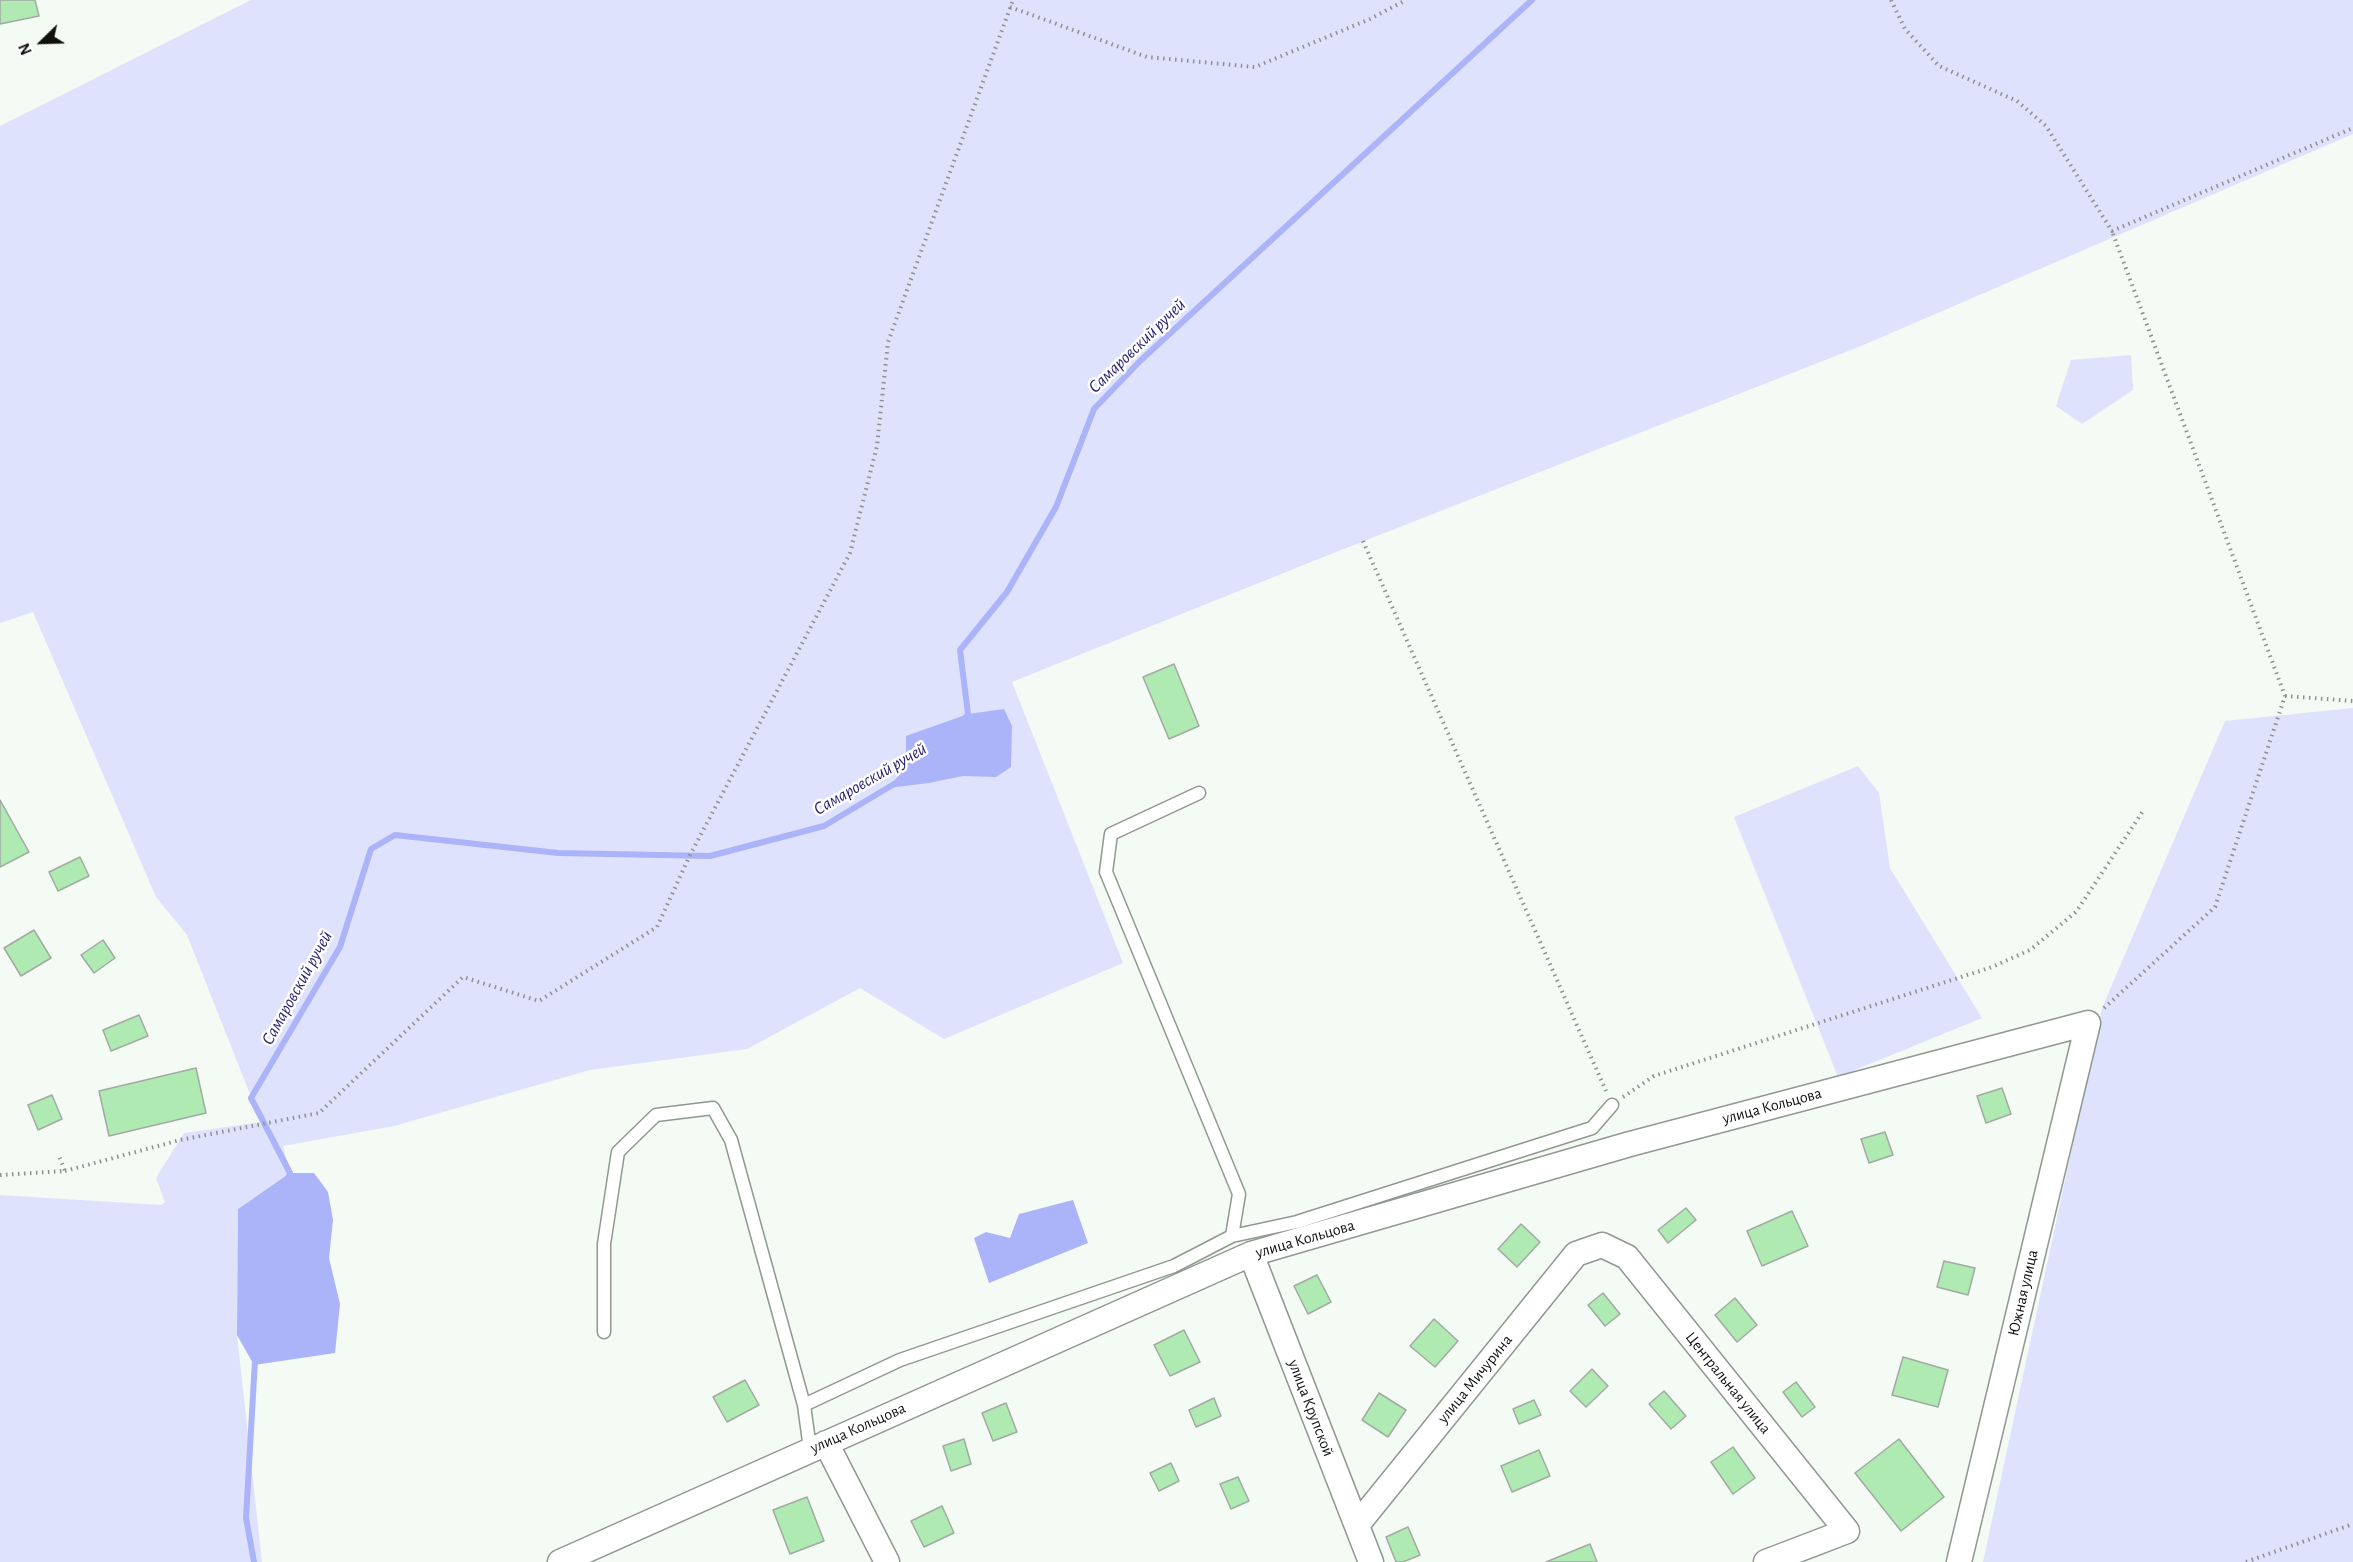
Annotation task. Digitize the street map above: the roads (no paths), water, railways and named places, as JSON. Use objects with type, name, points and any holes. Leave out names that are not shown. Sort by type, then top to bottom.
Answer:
[{"type":"street","name":"улица Кольцова","points":[[560,1562],[1251,1254],[1641,1141],[2088,1023]]},
{"type":"street","name":"Южная улица","points":[[1959,1562],[2088,1023]]},
{"type":"street","name":"улица Мичурина","points":[[1357,1525],[1576,1254],[1602,1245]]},
{"type":"street","name":"Центральная улица","points":[[1602,1245],[1627,1257],[1847,1531],[1766,1562]]},
{"type":"street","name":"улица Крупской","points":[[1251,1254],[1371,1562]]},
{"type":"street","points":[[818,1446],[887,1562]]},
{"type":"lane","points":[[1199,793],[1111,834],[1106,872],[1239,1194],[1232,1236]]},
{"type":"lane","points":[[804,1405],[900,1360],[1174,1266],[1232,1236],[1297,1222],[1592,1128],[1612,1105]]},
{"type":"lane","points":[[604,1332],[604,1244],[618,1152],[656,1115],[712,1108],[731,1140],[804,1405],[818,1446]]},
{"type":"water","points":[[1004,709],[1012,726],[1011,767],[996,777],[963,776],[888,788],[906,767],[906,736],[968,714]]},
{"type":"water","points":[[290,1173],[314,1173],[328,1192],[333,1220],[329,1258],[340,1304],[335,1353],[254,1365],[237,1335],[238,1209]]},
{"type":"water","points":[[1073,1200],[1088,1243],[989,1283],[974,1238],[986,1232],[1010,1238],[1019,1214]]},
{"type":"waterway","name":"Самаровский ручей","points":[[964,720],[968,714],[960,650],[1007,592],[1056,507],[1094,409],[1140,361],[1532,0]]},
{"type":"waterway","name":"Самаровский ручей","points":[[288,1179],[290,1173],[251,1098],[340,947],[371,849],[395,835],[558,853],[710,856],[824,826],[894,784]]},
{"type":"waterway","name":"Самаровский ручей","points":[[254,1562],[246,1518],[255,1360]]}]
